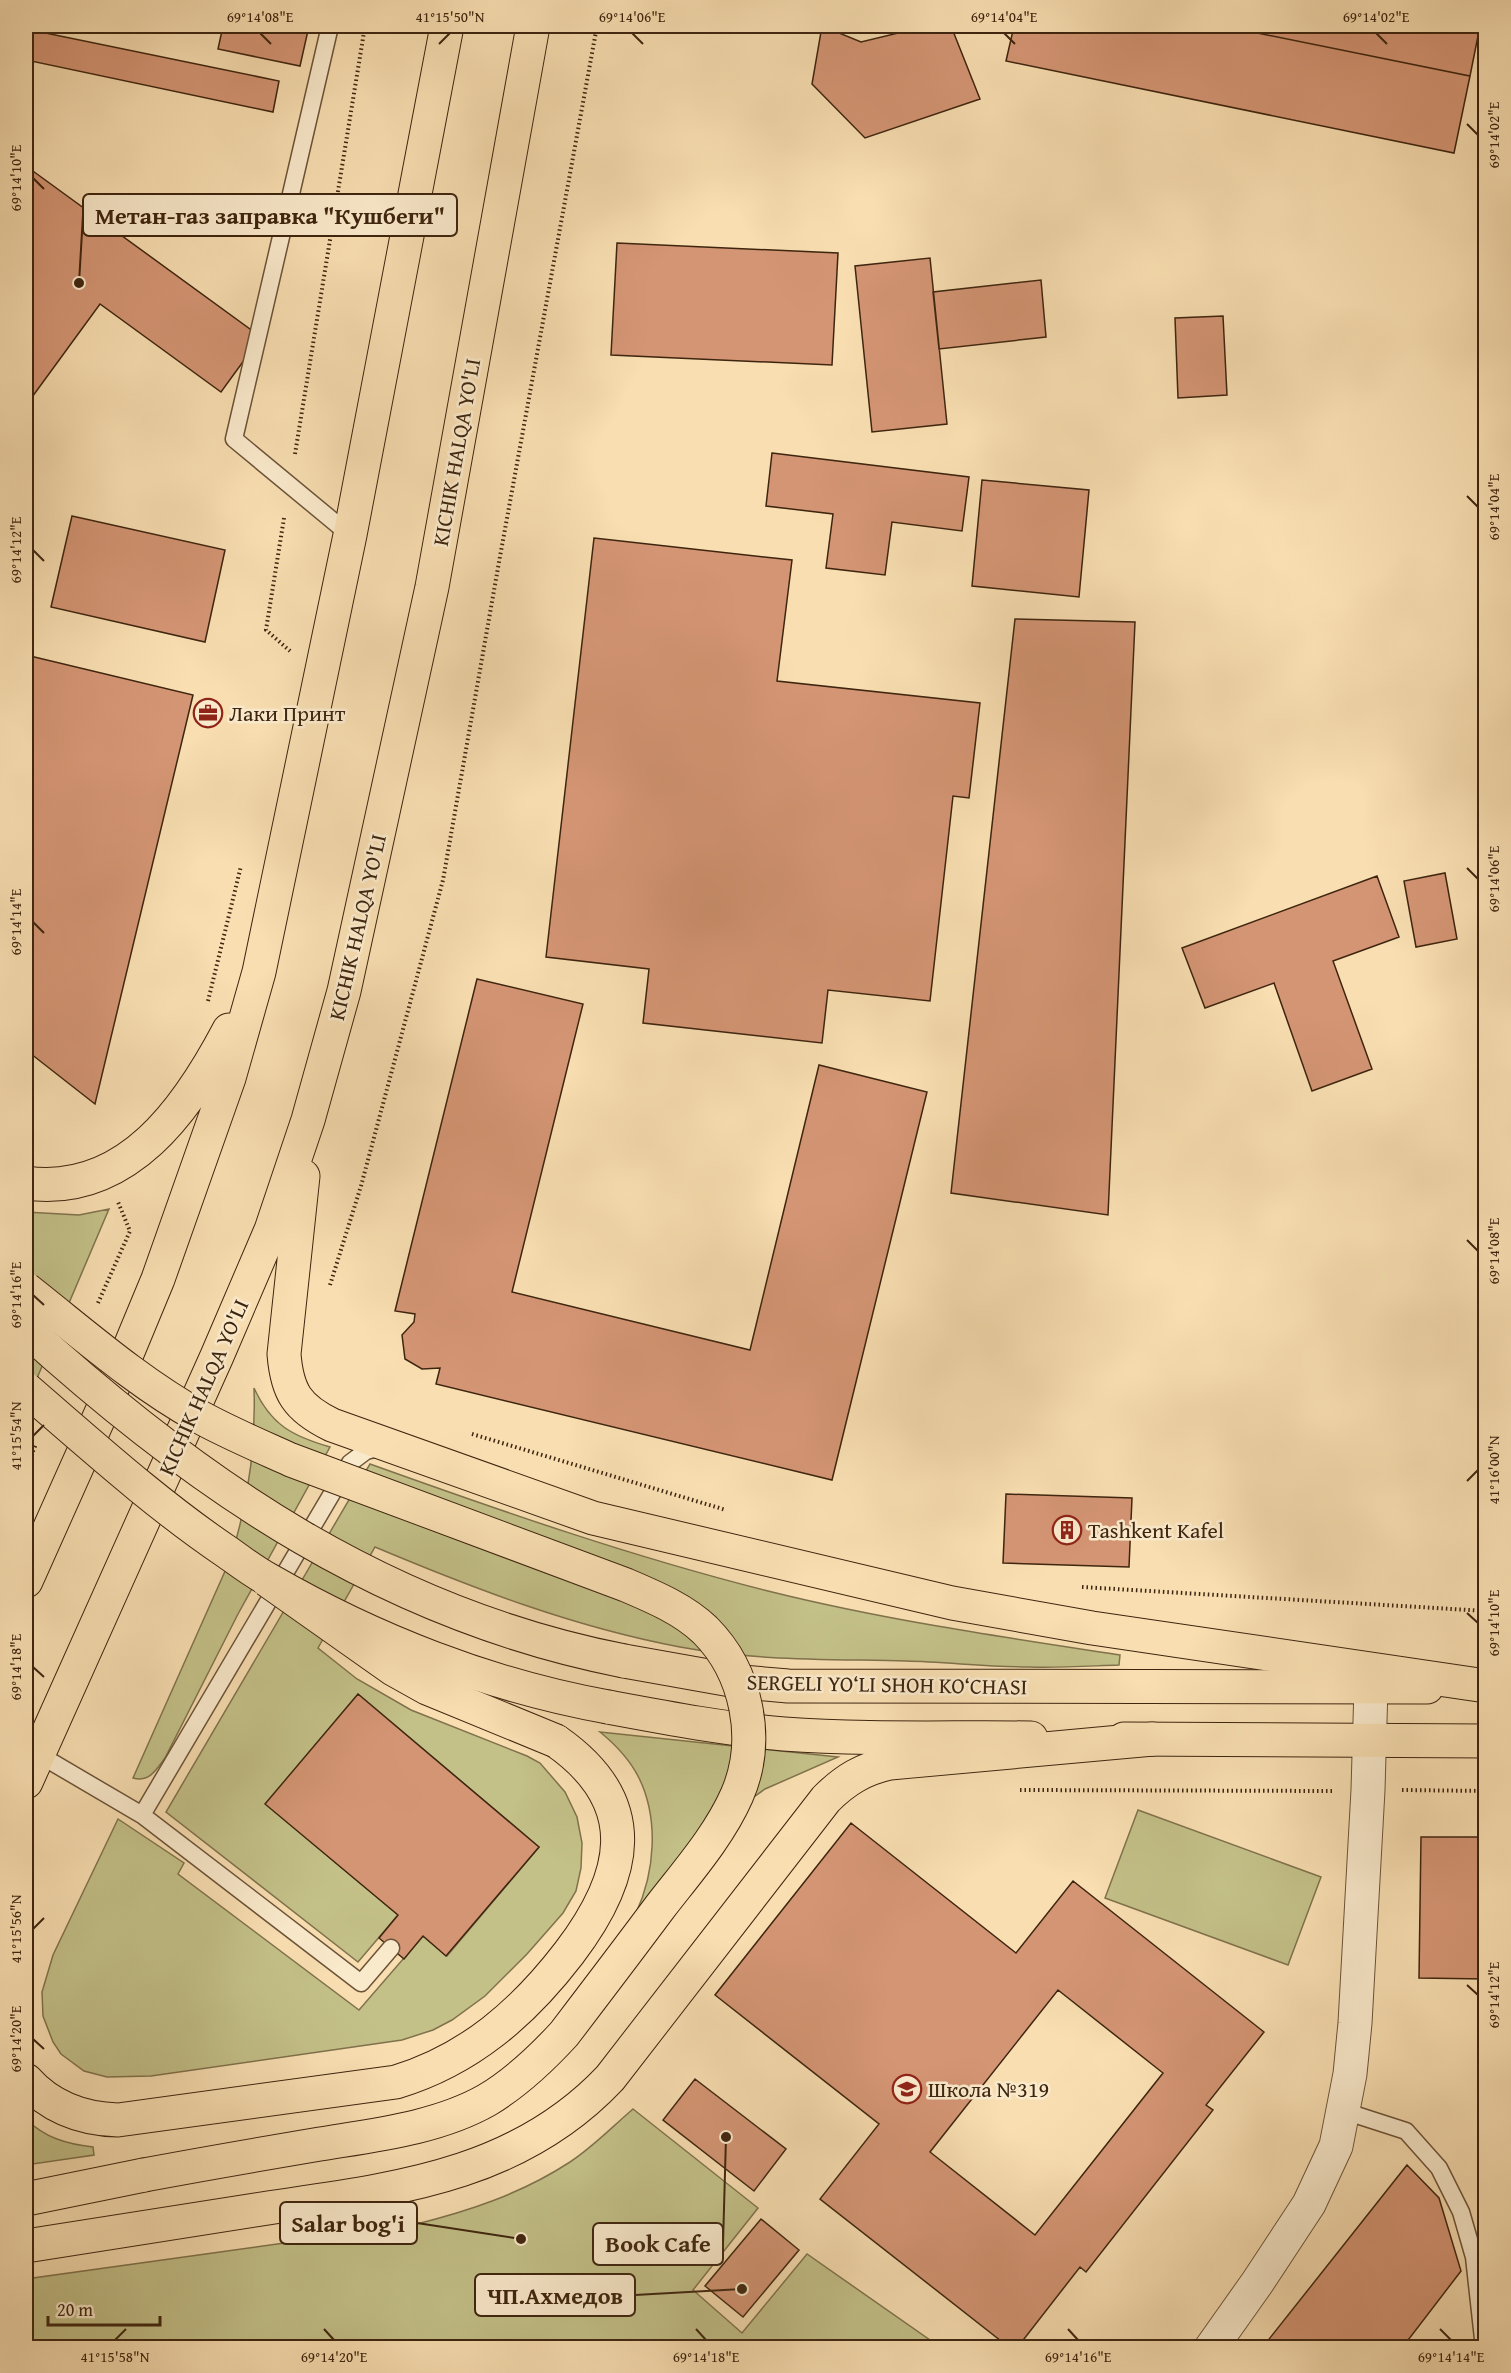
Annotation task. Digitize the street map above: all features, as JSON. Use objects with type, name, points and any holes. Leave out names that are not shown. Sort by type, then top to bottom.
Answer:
[{"type":"main road","points":[[26,1581],[158,1279],[229,1078],[259,972],[350,535],[447,26]]},
{"type":"main road","name":"KICHIK HALQA YO'LI","points":[[32,1768],[267,1240],[308,1120],[344,991],[432,587],[533,26]]},
{"type":"main road","points":[[26,1183],[64,1183],[84,1180],[107,1172],[152,1140],[193,1093],[259,972]]},
{"type":"main road","points":[[308,1120],[284,1354],[286,1375],[293,1395],[321,1420],[593,1518],[952,1604],[1104,1630],[1485,1687]]},
{"type":"main road","points":[[26,1289],[161,1393],[238,1436],[291,1460],[626,1585],[669,1605],[705,1631],[720,1648],[732,1668],[748,1714],[748,1753],[745,1773],[729,1811],[695,1862],[564,2034],[540,2060],[514,2082],[486,2100],[453,2115],[424,2124],[26,2199]]},
{"type":"main road","name":"SERGELI YO‘LI SHOH KO‘CHASI","points":[[26,1329],[160,1442],[208,1478],[274,1522],[335,1557],[420,1599],[510,1633],[624,1661],[742,1682],[788,1686],[1485,1687]]},
{"type":"main road","points":[[26,1389],[183,1522],[393,1669],[427,1688],[556,1741],[576,1755],[601,1783],[609,1800],[617,1839],[614,1874],[603,1903],[553,1974],[501,2027],[446,2064],[396,2082],[118,2120],[102,2120],[78,2115],[53,2103],[26,2080]]},
{"type":"main road","points":[[267,1580],[333,1614],[444,1661],[541,1693],[608,1707],[735,1728],[831,1737],[1485,1741]]},
{"type":"main road","points":[[26,2246],[358,2194],[447,2175],[501,2156],[538,2138],[557,2125],[586,2103],[610,2078],[826,1799],[848,1779],[861,1772],[890,1764],[1153,1739]]},
{"type":"street","points":[[1211,2348],[1309,2204],[1336,2146],[1344,2111],[1355,2023],[1371,1687]]},
{"type":"lane","points":[[330,26],[234,439],[350,535]]},
{"type":"lane","points":[[142,1815],[350,1463],[366,1450],[387,1445]]},
{"type":"lane","points":[[32,1768],[142,1815],[361,1983],[391,1948]]},
{"type":"lane","points":[[1344,2111],[1406,2131],[1439,2168],[1461,2212],[1474,2257],[1484,2348]]},
{"type":"path","points":[[294,655],[266,630],[365,26]]},
{"type":"path","points":[[330,1286],[361,1186],[443,880],[597,26]]},
{"type":"path","points":[[205,1010],[242,861]]},
{"type":"path","points":[[96,1307],[129,1231],[107,1172]]},
{"type":"path","points":[[466,1432],[730,1510]]},
{"type":"path","points":[[26,1468],[40,1436]]},
{"type":"path","points":[[1082,1587],[1485,1611]]},
{"type":"path","points":[[1011,1790],[1343,1791]]},
{"type":"path","points":[[1399,1790],[1485,1791]]},
{"type":"shaded area","points":[[109,1209],[26,1404],[26,1212],[79,1215]]},
{"type":"shaded area","points":[[254,1388],[268,1411],[284,1427],[304,1438],[330,1447],[238,1614],[165,1758],[148,1777],[133,1778],[230,1560],[242,1518],[250,1475],[254,1431]]},
{"type":"shaded area","points":[[370,1464],[568,1532],[718,1578],[899,1619],[1120,1655],[1119,1665],[1014,1667],[793,1658],[708,1652],[641,1639],[563,1618],[450,1578],[375,1547],[318,1648],[357,1679],[411,1710],[540,1763],[565,1792],[577,1817],[582,1843],[581,1868],[576,1891],[563,1913],[527,1954],[485,1996],[452,2020],[433,2030],[402,2040],[151,2076],[107,2077],[84,2071],[61,2054],[53,2042],[43,2016],[42,1992],[53,1955],[118,1819],[184,1863],[178,1874],[359,2010],[423,1936],[447,1956],[539,1847],[358,1694],[266,1804],[398,1915],[358,1962],[166,1812]]},
{"type":"shaded area","points":[[600,1732],[838,1757],[765,1789],[741,1806],[636,1913],[651,1863],[650,1811],[635,1771],[622,1753]]},
{"type":"shaded area","points":[[1138,1810],[1321,1877],[1288,1965],[1105,1898]]},
{"type":"shaded area","points":[[633,2109],[758,2208],[693,2290],[742,2333],[807,2254],[940,2347],[26,2347],[26,2279],[413,2225],[434,2220],[514,2192],[551,2173],[587,2150]]},
{"type":"shaded area","points":[[26,2119],[33,2126],[57,2139],[93,2147],[94,2155],[26,2165]]},
{"type":"building","points":[[223,26],[309,26],[300,66],[218,49]]},
{"type":"building","points":[[822,26],[861,42],[927,26],[951,26],[980,99],[865,138],[812,84]]},
{"type":"building","points":[[881,26],[906,26],[893,29]]},
{"type":"building","points":[[1014,26],[1223,26],[1470,76],[1454,153],[1006,61]]},
{"type":"building","points":[[1223,26],[1480,26],[1470,76]]},
{"type":"building","points":[[26,29],[279,81],[273,112],[26,60]]},
{"type":"building","points":[[26,166],[261,337],[221,392],[100,304],[27,404]]},
{"type":"building","points":[[617,243],[838,253],[832,365],[611,355]]},
{"type":"building","points":[[930,258],[947,424],[872,432],[855,266]]},
{"type":"building","points":[[1041,280],[1046,337],[939,349],[933,292]]},
{"type":"building","points":[[1223,316],[1227,395],[1178,398],[1175,318]]},
{"type":"building","points":[[772,453],[969,477],[962,531],[892,522],[885,575],[826,568],[833,514],[766,506]]},
{"type":"building","points":[[982,480],[1089,490],[1079,597],[972,586]]},
{"type":"building","points":[[72,516],[225,550],[205,642],[51,607]]},
{"type":"building","points":[[594,538],[792,560],[777,681],[980,703],[969,798],[953,796],[930,1001],[828,990],[822,1043],[643,1023],[649,969],[546,957]]},
{"type":"building","points":[[1015,619],[1135,622],[1108,1215],[951,1193]]},
{"type":"building","points":[[26,655],[193,695],[95,1104],[26,1050]]},
{"type":"building","points":[[1445,873],[1457,939],[1416,947],[1404,881]]},
{"type":"building","points":[[1377,876],[1399,937],[1333,961],[1372,1069],[1312,1091],[1274,983],[1205,1008],[1182,948]]},
{"type":"building","points":[[477,979],[583,1004],[512,1292],[750,1350],[819,1065],[927,1092],[832,1480],[436,1384],[440,1368],[422,1369],[405,1359],[402,1335],[414,1322],[415,1314],[395,1311]]},
{"type":"building","name":"Tashkent Kafel","points":[[1006,1494],[1132,1498],[1129,1567],[1003,1563]]},
{"type":"building","points":[[358,1694],[539,1847],[446,1956],[423,1936],[404,1959],[379,1938],[398,1915],[265,1804]]},
{"type":"building","name":"Школа №319","points":[[851,1823],[1016,1953],[1073,1881],[1264,2032],[1206,2105],[1213,2110],[1086,2272],[1080,2267],[1017,2348],[1010,2348],[820,2199],[879,2124],[715,1995]],"holes":[[[1058,1990],[1163,2073],[1035,2235],[930,2152]]]},
{"type":"building","points":[[1421,1837],[1486,1837],[1486,1979],[1419,1978]]},
{"type":"building","points":[[695,2079],[786,2149],[754,2191],[663,2120]]},
{"type":"building","points":[[1407,2165],[1439,2198],[1461,2271],[1402,2348],[1262,2348]]},
{"type":"building","points":[[761,2219],[799,2250],[743,2317],[705,2286]]},
{"type":"place","name":"Метан-газ заправка \"Кушбеги\"","points":[[79,283]]},
{"type":"place","name":"Лаки Принт","points":[[208,713]]},
{"type":"place","name":"Tashkent Kafel","points":[[1067,1530]]},
{"type":"place","name":"Школа №319","points":[[907,2089]]},
{"type":"place","name":"Book Cafe","points":[[726,2137]]},
{"type":"place","name":"Salar bog'i","points":[[521,2239]]},
{"type":"place","name":"ЧП.Ахмедов","points":[[742,2289]]}]
